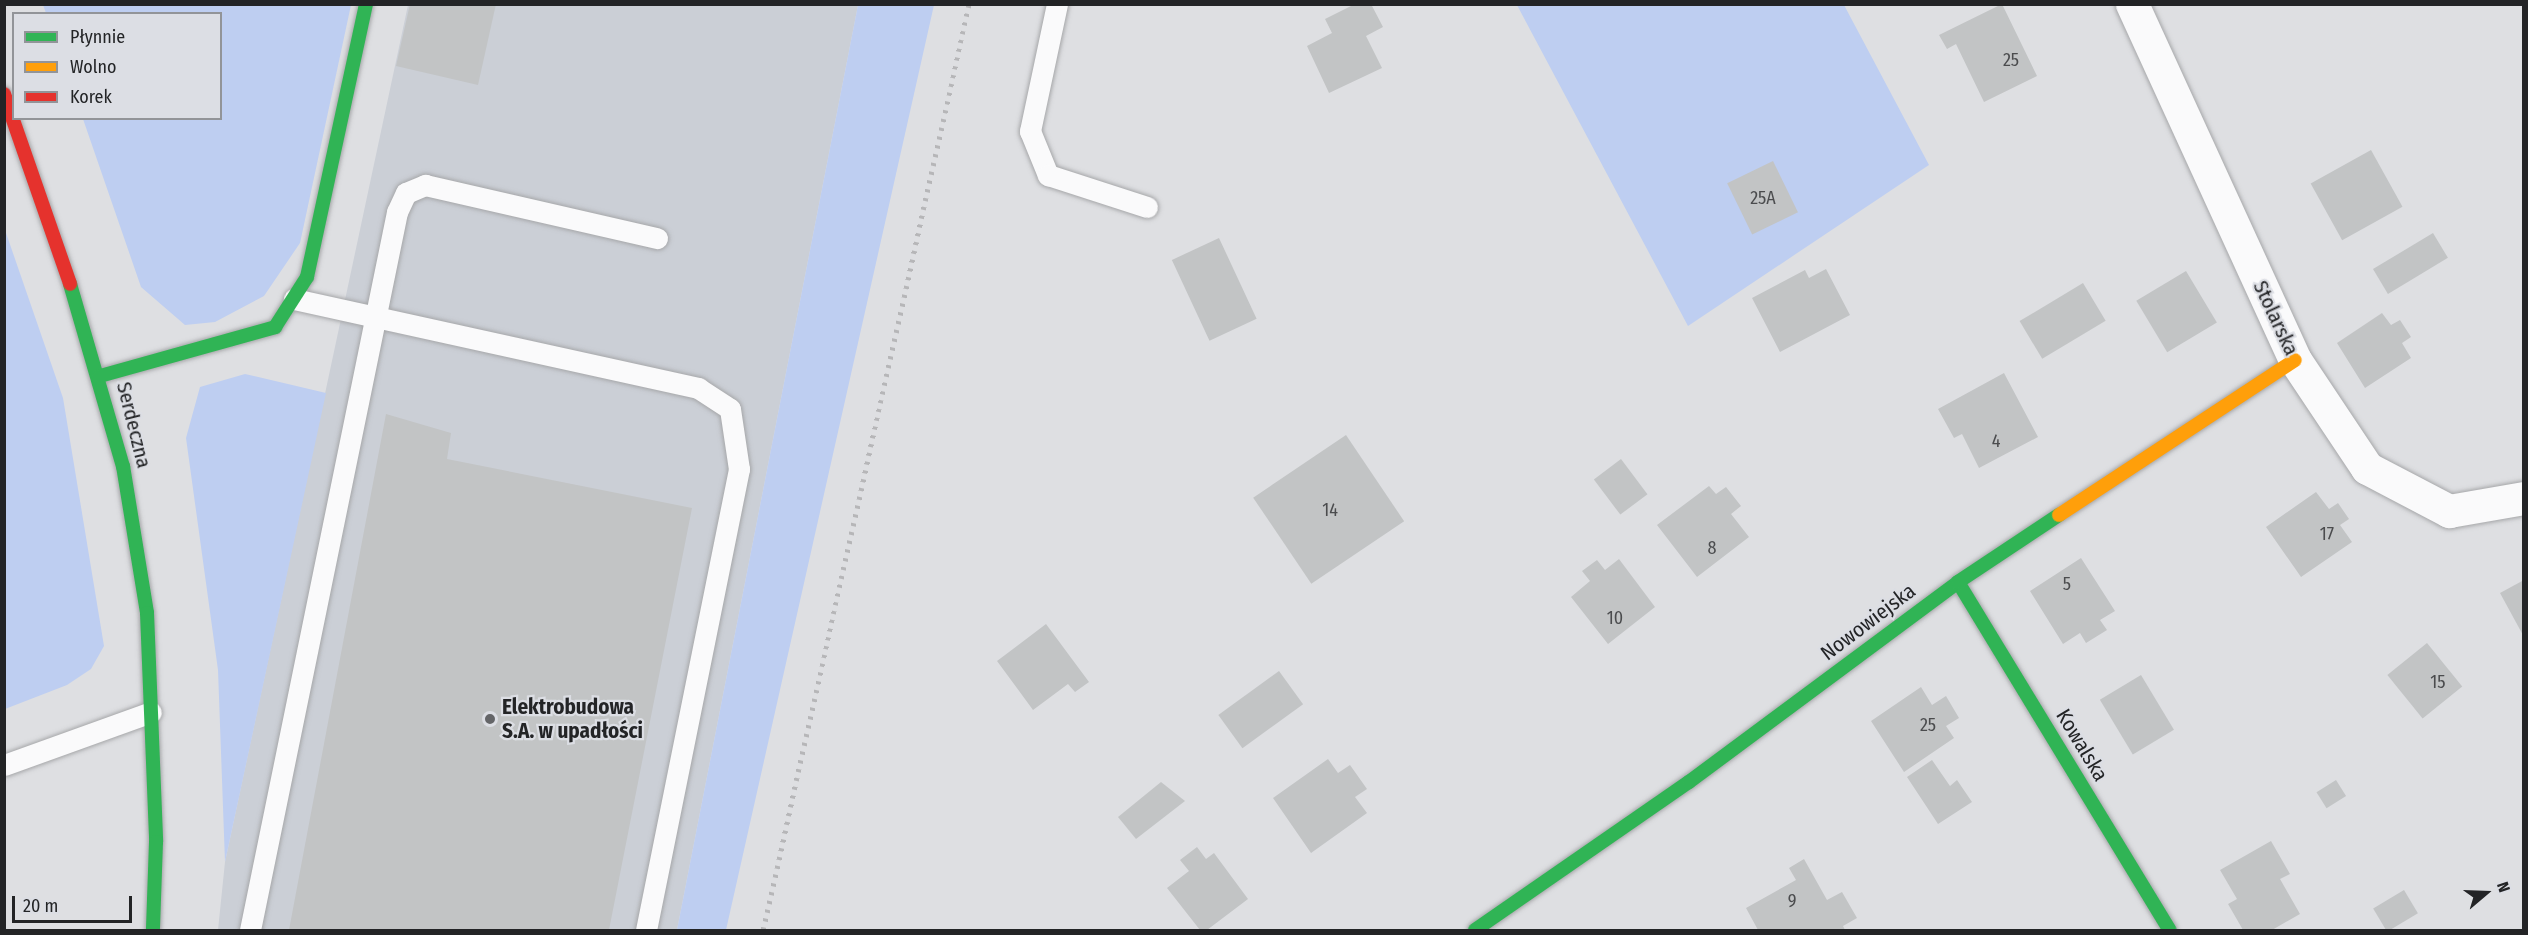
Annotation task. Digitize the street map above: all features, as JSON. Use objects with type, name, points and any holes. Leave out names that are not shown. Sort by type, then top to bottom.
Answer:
[{"type":"street","name":"Serdeczna","points":[[153,930],[151,712],[147,613],[123,466],[100,376],[276,327],[307,277],[366,4]]},
{"type":"street","name":"Stolarska","points":[[2132,4],[2295,360],[2367,468],[2449,511],[2523,498]]},
{"type":"street","points":[[4,94],[12,118]]},
{"type":"street","points":[[13,120],[100,376]]},
{"type":"street","name":"Nowowiejska","points":[[1475,930],[1689,782],[1958,582],[2295,360]]},
{"type":"street","name":"Kowalska","points":[[1958,582],[2170,930]]},
{"type":"lane","points":[[1057,4],[1030,131],[1048,175],[1147,207]]},
{"type":"lane","points":[[250,930],[397,212],[406,193],[425,185],[657,238]]},
{"type":"lane","points":[[294,298],[698,388],[730,409],[739,469],[646,930]]},
{"type":"lane","points":[[4,765],[151,712]]},
{"type":"shaded area","points":[[43,5],[351,5],[300,243],[264,296],[215,322],[185,325],[141,287],[83,120],[222,120],[222,12],[46,12]]},
{"type":"shaded area","points":[[408,5],[858,5],[677,930],[218,930],[225,862]]},
{"type":"shaded area","points":[[858,5],[934,5],[726,930],[677,930]]},
{"type":"shaded area","points":[[1517,5],[1844,5],[1929,165],[1688,326]]},
{"type":"shaded area","points":[[5,230],[63,398],[104,646],[91,669],[67,685],[5,709]]},
{"type":"shaded area","points":[[245,374],[326,393],[225,862],[218,670],[186,438],[200,387]]},
{"type":"building","points":[[410,4],[496,4],[478,85],[396,66]]},
{"type":"building","points":[[1355,4],[1371,4],[1383,27],[1366,36],[1382,68],[1329,93],[1307,46],[1332,33],[1325,19]]},
{"type":"building","points":[[2002,4],[2037,76],[1984,102],[1956,44],[1947,49],[1939,35]]},
{"type":"building","points":[[2371,150],[2403,207],[2342,240],[2311,183]]},
{"type":"building","points":[[1773,161],[1798,212],[1752,235],[1727,183]]},
{"type":"building","points":[[2433,233],[2448,258],[2388,294],[2373,269]]},
{"type":"building","points":[[1219,238],[1257,319],[1209,341],[1172,260]]},
{"type":"building","points":[[1826,269],[1850,315],[1780,352],[1752,298],[1805,270],[1809,278]]},
{"type":"building","points":[[2186,271],[2217,322],[2167,352],[2136,301]]},
{"type":"building","points":[[2083,283],[2106,321],[2042,359],[2020,321]]},
{"type":"building","points":[[2382,313],[2391,325],[2400,320],[2411,337],[2402,343],[2411,358],[2365,388],[2337,343]]},
{"type":"building","points":[[2004,373],[2038,437],[1979,468],[1962,434],[1954,438],[1938,409]]},
{"type":"building","name":"Elektrobudowa S.A. w upadłości","points":[[386,414],[451,433],[447,459],[692,508],[609,930],[289,930]]},
{"type":"building","points":[[1346,435],[1404,521],[1311,584],[1253,498]]},
{"type":"building","points":[[1621,459],[1647,494],[1620,515],[1594,479]]},
{"type":"building","points":[[1709,486],[1716,494],[1726,487],[1741,506],[1731,514],[1749,537],[1697,577],[1657,525]]},
{"type":"building","points":[[2316,492],[2329,509],[2338,503],[2349,519],[2340,525],[2352,542],[2301,577],[2266,527]]},
{"type":"building","points":[[2081,558],[2115,611],[2100,620],[2107,630],[2086,643],[2080,633],[2063,644],[2030,591]]},
{"type":"building","points":[[1619,559],[1655,607],[1608,644],[1571,597],[1590,581],[1582,571],[1597,560],[1605,570]]},
{"type":"building","points":[[2524,580],[2524,637],[2500,593]]},
{"type":"building","points":[[1046,624],[1089,682],[1075,692],[1068,684],[1033,710],[997,661]]},
{"type":"building","points":[[2427,643],[2462,687],[2423,719],[2387,675]]},
{"type":"building","points":[[1279,671],[1303,704],[1242,748],[1218,715]]},
{"type":"building","points":[[2141,675],[2174,730],[2133,755],[2100,700]]},
{"type":"building","points":[[1921,687],[1932,705],[1946,696],[1959,718],[1946,726],[1954,738],[1904,772],[1871,721]]},
{"type":"building","points":[[1328,759],[1338,773],[1350,765],[1367,789],[1355,797],[1367,813],[1311,853],[1273,798]]},
{"type":"building","points":[[1932,760],[1950,786],[1957,780],[1972,802],[1938,824],[1907,777]]},
{"type":"building","points":[[2336,780],[2346,796],[2327,808],[2316,792]]},
{"type":"building","points":[[1161,782],[1185,801],[1136,839],[1118,817]]},
{"type":"building","points":[[2271,841],[2290,874],[2280,879],[2300,914],[2272,930],[2243,930],[2228,904],[2237,899],[2220,870]]},
{"type":"building","points":[[1197,847],[1206,859],[1214,853],[1248,899],[1207,930],[1200,930],[1167,888],[1189,871],[1180,860]]},
{"type":"building","points":[[1804,859],[1827,900],[1842,892],[1857,918],[1843,926],[1845,930],[1758,930],[1746,908],[1796,880],[1789,868]]},
{"type":"building","points":[[2404,890],[2418,913],[2386,930],[2373,909]]},
{"type":"railway","points":[[763,930],[969,4]]},
{"type":"traffic: fast","points":[[100,376],[275,327],[307,277],[366,4]]},
{"type":"traffic: fast","points":[[70,284],[123,466],[147,613],[156,842],[153,930]]},
{"type":"traffic: fast","points":[[1475,930],[1689,782],[1958,582],[2059,515]]},
{"type":"traffic: fast","points":[[1958,582],[2170,930]]},
{"type":"traffic: slow","points":[[2059,515],[2295,360]]},
{"type":"traffic: jam","points":[[4,94],[12,117]]},
{"type":"traffic: jam","points":[[13,120],[70,284]]},
{"type":"place","name":"Elektrobudowa S.A. w upadłości","points":[[490,719]]}]
